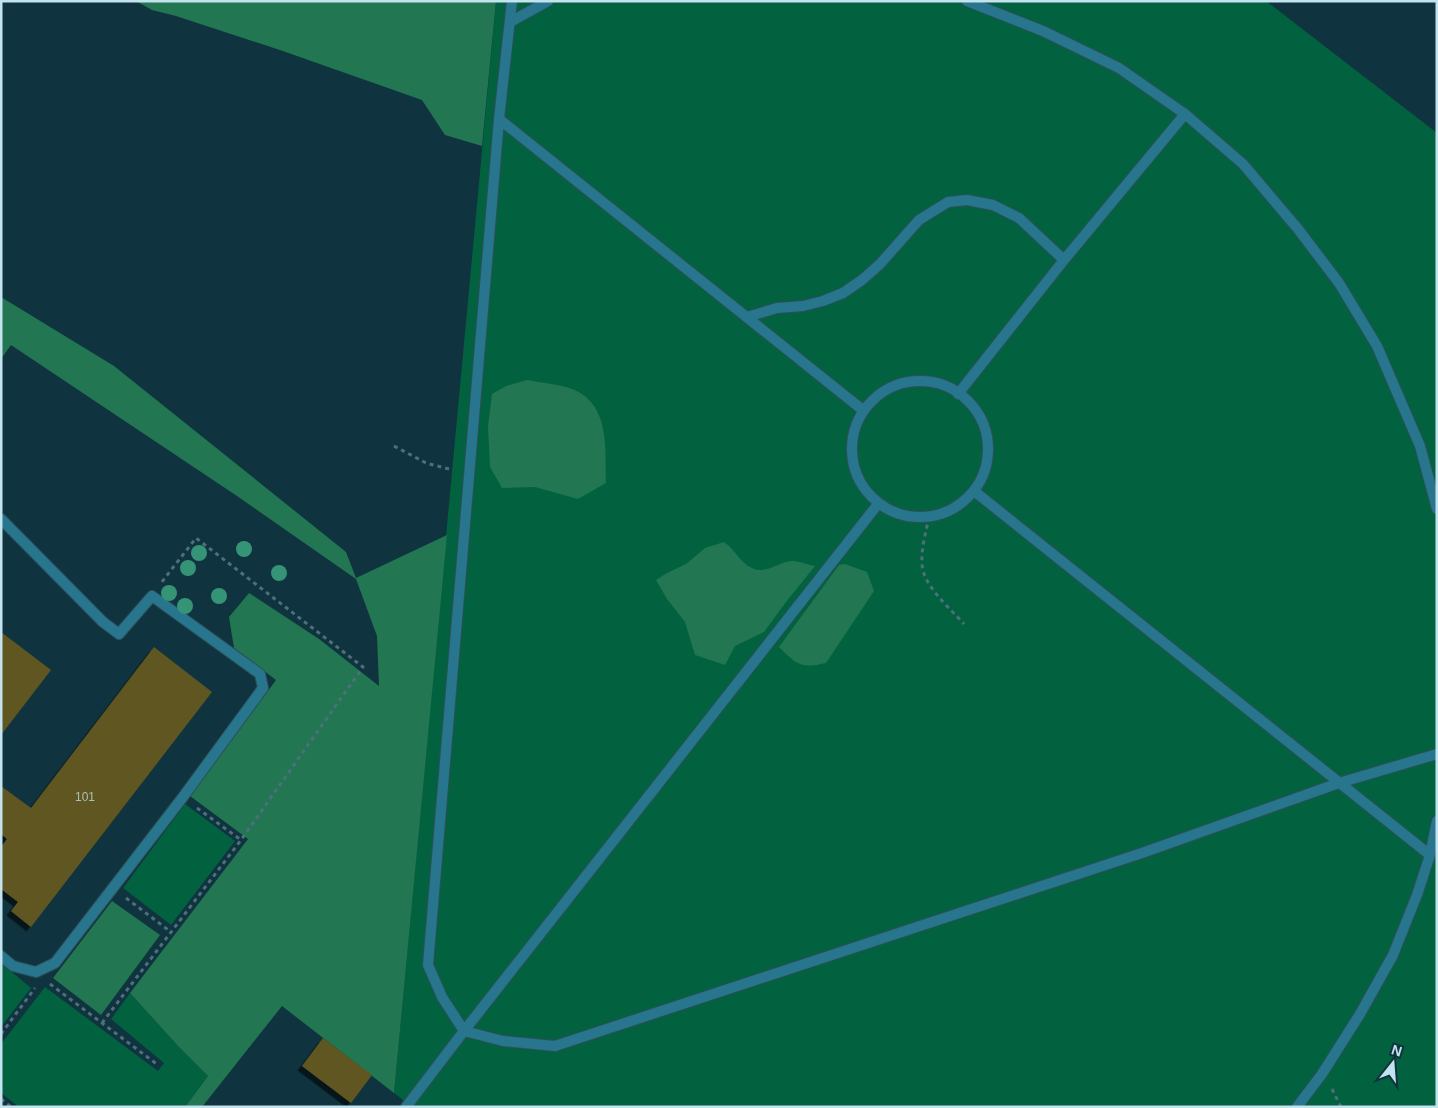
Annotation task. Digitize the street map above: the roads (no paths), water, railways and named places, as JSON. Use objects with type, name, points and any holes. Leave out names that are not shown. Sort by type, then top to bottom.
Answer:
[{"type":"lane","points":[[512,1],[499,119],[428,965],[442,997],[464,1031],[502,1041],[555,1046],[1142,853],[1339,783],[1437,754]]},
{"type":"lane","points":[[510,22],[548,1]]},
{"type":"lane","points":[[967,1],[1043,31],[1119,68],[1185,114],[1243,164],[1298,229],[1339,284],[1377,346],[1420,446],[1437,510]]},
{"type":"lane","points":[[958,394],[1064,260],[1185,114]]},
{"type":"lane","points":[[499,119],[864,411]]},
{"type":"lane","points":[[747,317],[777,308],[803,306],[823,301],[842,293],[862,280],[880,264],[919,220],[948,202],[966,200],[993,205],[1019,218],[1064,260]]},
{"type":"lane","points":[[907,382],[939,384],[967,400],[984,428],[988,450],[986,466],[980,482],[974,491],[958,506],[929,517],[907,516],[878,504],[863,487],[854,465],[852,454],[853,437],[858,421],[864,411],[874,399],[887,390],[907,382]]},
{"type":"lane","points":[[974,491],[1430,855]]},
{"type":"lane","points":[[406,1107],[878,504]]},
{"type":"lane","points":[[1,519],[102,622],[119,634],[152,596],[260,674],[263,688],[183,797],[55,963],[36,972],[13,966],[1,956]]},
{"type":"lane","points":[[1297,1107],[1322,1074],[1341,1044],[1393,955],[1417,895],[1430,855],[1437,821]]}]
